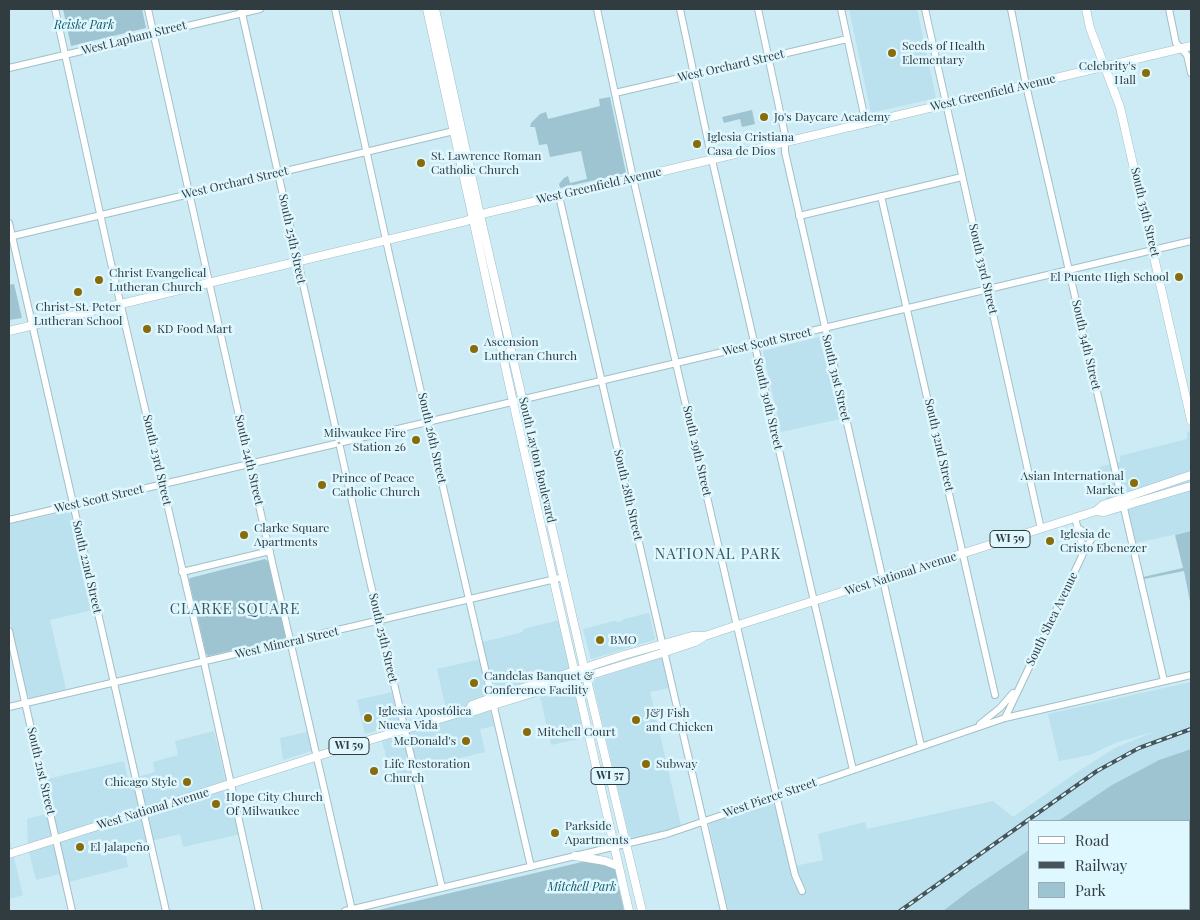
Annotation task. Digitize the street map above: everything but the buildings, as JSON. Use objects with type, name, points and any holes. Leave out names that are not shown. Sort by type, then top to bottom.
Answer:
[{"type":"main road","name":"South Layton Boulevard","points":[[428,9],[458,130]]},
{"type":"main road","name":"South Layton Boulevard","points":[[435,9],[513,402],[629,911]]},
{"type":"main road","name":"South 35th Street","points":[[1086,9],[1090,28],[1120,107],[1191,420]]},
{"type":"main road","name":"West Greenfield Avenue","points":[[9,331],[297,262],[558,196],[1191,46]]},
{"type":"main road","name":"South Layton Boulevard","points":[[476,217],[523,399],[605,759],[642,911]]},
{"type":"main road","name":"West National Avenue","points":[[492,702],[573,672],[585,672],[664,653],[706,636],[1096,511],[1103,505],[1191,475]]},
{"type":"main road","name":"West National Avenue","points":[[1096,511],[1104,512],[1191,486]]},
{"type":"main road","name":"West National Avenue","points":[[9,854],[469,710],[472,705],[492,702],[575,680],[585,672],[662,644],[692,636],[706,636]]},
{"type":"main road","points":[[588,734],[596,734],[600,750],[605,759]]},
{"type":"main road","points":[[575,856],[604,861],[618,866]]},
{"type":"street","name":"South 23rd Street","points":[[55,9],[120,304],[204,662],[259,911]]},
{"type":"street","name":"South 24th Street","points":[[148,9],[318,757],[349,910]]},
{"type":"street","name":"West Lapham Street","points":[[9,68],[242,11],[260,9]]},
{"type":"street","name":"South 26th Street","points":[[335,9],[386,240],[531,867]]},
{"type":"street","name":"South 29th Street","points":[[597,9],[633,178],[737,626],[795,875],[802,891]]},
{"type":"street","name":"South 30th Street","points":[[680,9],[754,345],[853,770]]},
{"type":"street","name":"South 31st Street","points":[[758,9],[785,135],[785,152],[799,216],[921,746]]},
{"type":"street","points":[[841,9],[866,124]]},
{"type":"street","name":"South 33rd Street","points":[[925,9],[1042,529]]},
{"type":"street","name":"South 34th Street","points":[[1011,9],[1026,85],[1164,681]]},
{"type":"street","points":[[1169,9],[1176,43],[1187,55],[1191,74]]},
{"type":"street","name":"South 25th Street","points":[[242,11],[297,262],[442,888]]},
{"type":"street","name":"West Orchard Street","points":[[615,93],[848,39]]},
{"type":"street","name":"West Orchard Street","points":[[10,236],[458,130]]},
{"type":"street","points":[[799,216],[962,177]]},
{"type":"street","name":"South 28th Street","points":[[558,196],[724,911]]},
{"type":"street","name":"South 32nd Street","points":[[882,196],[995,695]]},
{"type":"street","name":"South 22nd Street","points":[[9,223],[10,236],[166,911]]},
{"type":"street","name":"West Scott Street","points":[[9,520],[1191,241]]},
{"type":"street","points":[[1074,518],[1082,544],[1082,556]]},
{"type":"street","name":"South Shea Avenue","points":[[1005,718],[1092,538],[1078,528]]},
{"type":"street","points":[[182,572],[270,552]]},
{"type":"street","name":"West Mineral Street","points":[[9,707],[564,577]]},
{"type":"street","name":"South 21st Street","points":[[9,631],[72,911]]},
{"type":"street","name":"West Pierce Street","points":[[349,910],[667,834],[975,727],[1005,718],[1191,675]]},
{"type":"street","points":[[975,727],[1000,708],[1020,685]]},
{"type":"shaded area","name":"Seeds of Health Elementary","points":[[849,9],[917,9],[936,98],[871,113]]},
{"type":"shaded area","points":[[819,337],[840,419],[781,432],[763,351]]},
{"type":"shaded area","points":[[1191,431],[1191,531],[1136,543],[1128,510],[1111,515],[1098,467],[1120,462],[1120,456],[1187,439],[1187,432]]},
{"type":"shaded area","points":[[66,512],[71,514],[92,610],[50,620],[66,689],[30,698],[27,695],[9,616],[9,524]]},
{"type":"shaded area","points":[[649,613],[654,640],[591,659],[583,629],[614,621],[620,622],[624,619]]},
{"type":"shaded area","points":[[560,620],[570,669],[486,695],[494,726],[480,729],[485,752],[414,769],[416,778],[393,782],[379,730],[365,734],[357,700],[392,692],[399,723],[446,709],[437,669],[482,659],[479,643]]},
{"type":"shaded area","points":[[662,657],[669,688],[650,692],[681,825],[660,833],[630,840],[593,683],[595,679]]},
{"type":"shaded area","points":[[575,680],[588,737],[551,745],[539,692]]},
{"type":"shaded area","points":[[1191,682],[1191,749],[1159,760],[1112,785],[1060,820],[1028,820],[1028,851],[943,911],[728,911],[709,824],[774,802],[790,867],[823,860],[818,834],[865,822],[867,829],[993,801],[1013,817],[1115,748],[1156,731],[1115,743],[1090,755],[1059,761],[1048,714]]},
{"type":"shaded area","points":[[214,731],[241,834],[183,847],[180,834],[146,842],[146,845],[125,850],[128,867],[65,883],[63,873],[36,880],[28,848],[27,819],[50,813],[43,780],[124,761],[128,779],[155,772],[153,762],[178,755],[175,741]]},
{"type":"shaded area","points":[[307,732],[312,751],[283,760],[280,738]]},
{"type":"shaded area","points":[[9,837],[23,895],[9,899]]},
{"type":"green space","name":"Reiske Park","points":[[63,9],[142,9],[146,28],[71,46]]},
{"type":"green space","points":[[610,97],[626,173],[560,188],[559,184],[568,176],[570,183],[587,179],[581,151],[550,157],[547,144],[539,145],[535,127],[530,127],[531,123],[540,114],[546,112],[548,119],[600,106],[599,99]]},
{"type":"green space","points":[[752,110],[755,124],[742,127],[740,119],[724,123],[722,117]]},
{"type":"green space","points":[[14,284],[22,318],[9,320],[9,285]]},
{"type":"green space","points":[[1191,531],[1191,607],[1184,571],[1144,579],[1143,577],[1183,568],[1175,535]]},
{"type":"green space","points":[[265,559],[269,562],[285,638],[208,656],[190,578]]},
{"type":"green space","points":[[1191,749],[1191,844],[1190,820],[1060,820],[1112,785],[1159,760]]},
{"type":"green space","points":[[1028,851],[1028,910],[1090,910],[943,911]]},
{"type":"green space","name":"Mitchell Park","points":[[586,861],[613,865],[624,911],[374,911]]},
{"type":"railway","points":[[1028,820],[1097,771],[1139,748],[1191,729]]},
{"type":"railway","points":[[900,911],[1028,820]]},
{"type":"place","name":"Seeds of Health Elementary","points":[[892,53]]},
{"type":"place","name":"Celebrity's Hall","points":[[1146,73]]},
{"type":"place","name":"Jo's Daycare Academy","points":[[764,117]]},
{"type":"place","name":"Iglesia Cristiana Casa de Dios","points":[[697,144]]},
{"type":"place","name":"St. Lawrence Roman Catholic Church","points":[[421,163]]},
{"type":"place","name":"El Puente High School","points":[[1179,277]]},
{"type":"place","name":"Christ Evangelical Lutheran Church","points":[[99,280]]},
{"type":"place","name":"Christ-St. Peter Lutheran School","points":[[78,292]]},
{"type":"place","name":"KD Food Mart","points":[[147,329]]},
{"type":"place","name":"Ascension Lutheran Church","points":[[474,349]]},
{"type":"place","name":"Milwaukee Fire Station 26","points":[[416,440]]},
{"type":"place","name":"Asian International Market","points":[[1134,483]]},
{"type":"place","name":"Prince of Peace Catholic Church","points":[[322,485]]},
{"type":"place","name":"Clarke Square Apartments","points":[[244,535]]},
{"type":"place","name":"Iglesia de Cristo Ebenezer","points":[[1050,541]]},
{"type":"place","name":"BMO","points":[[600,640]]},
{"type":"place","name":"Candelas Banquet & Conference Facility","points":[[474,683]]},
{"type":"place","name":"Iglesia Apostólica Nueva Vida","points":[[368,718]]},
{"type":"place","name":"J&J Fish and Chicken","points":[[636,720]]},
{"type":"place","name":"Mitchell Court","points":[[527,732]]},
{"type":"place","name":"McDonald's","points":[[466,741]]},
{"type":"place","name":"Subway","points":[[646,764]]},
{"type":"place","name":"Life Restoration Church","points":[[374,771]]},
{"type":"place","name":"Chicago Style","points":[[187,782]]},
{"type":"place","name":"Hope City Church Of Milwaukee","points":[[216,804]]},
{"type":"place","name":"Parkside Apartments","points":[[555,833]]},
{"type":"place","name":"El Jalapeño","points":[[80,847]]},
{"type":"district","name":"NATIONAL PARK","points":[[718,554]]},
{"type":"district","name":"CLARKE SQUARE","points":[[235,609]]}]
